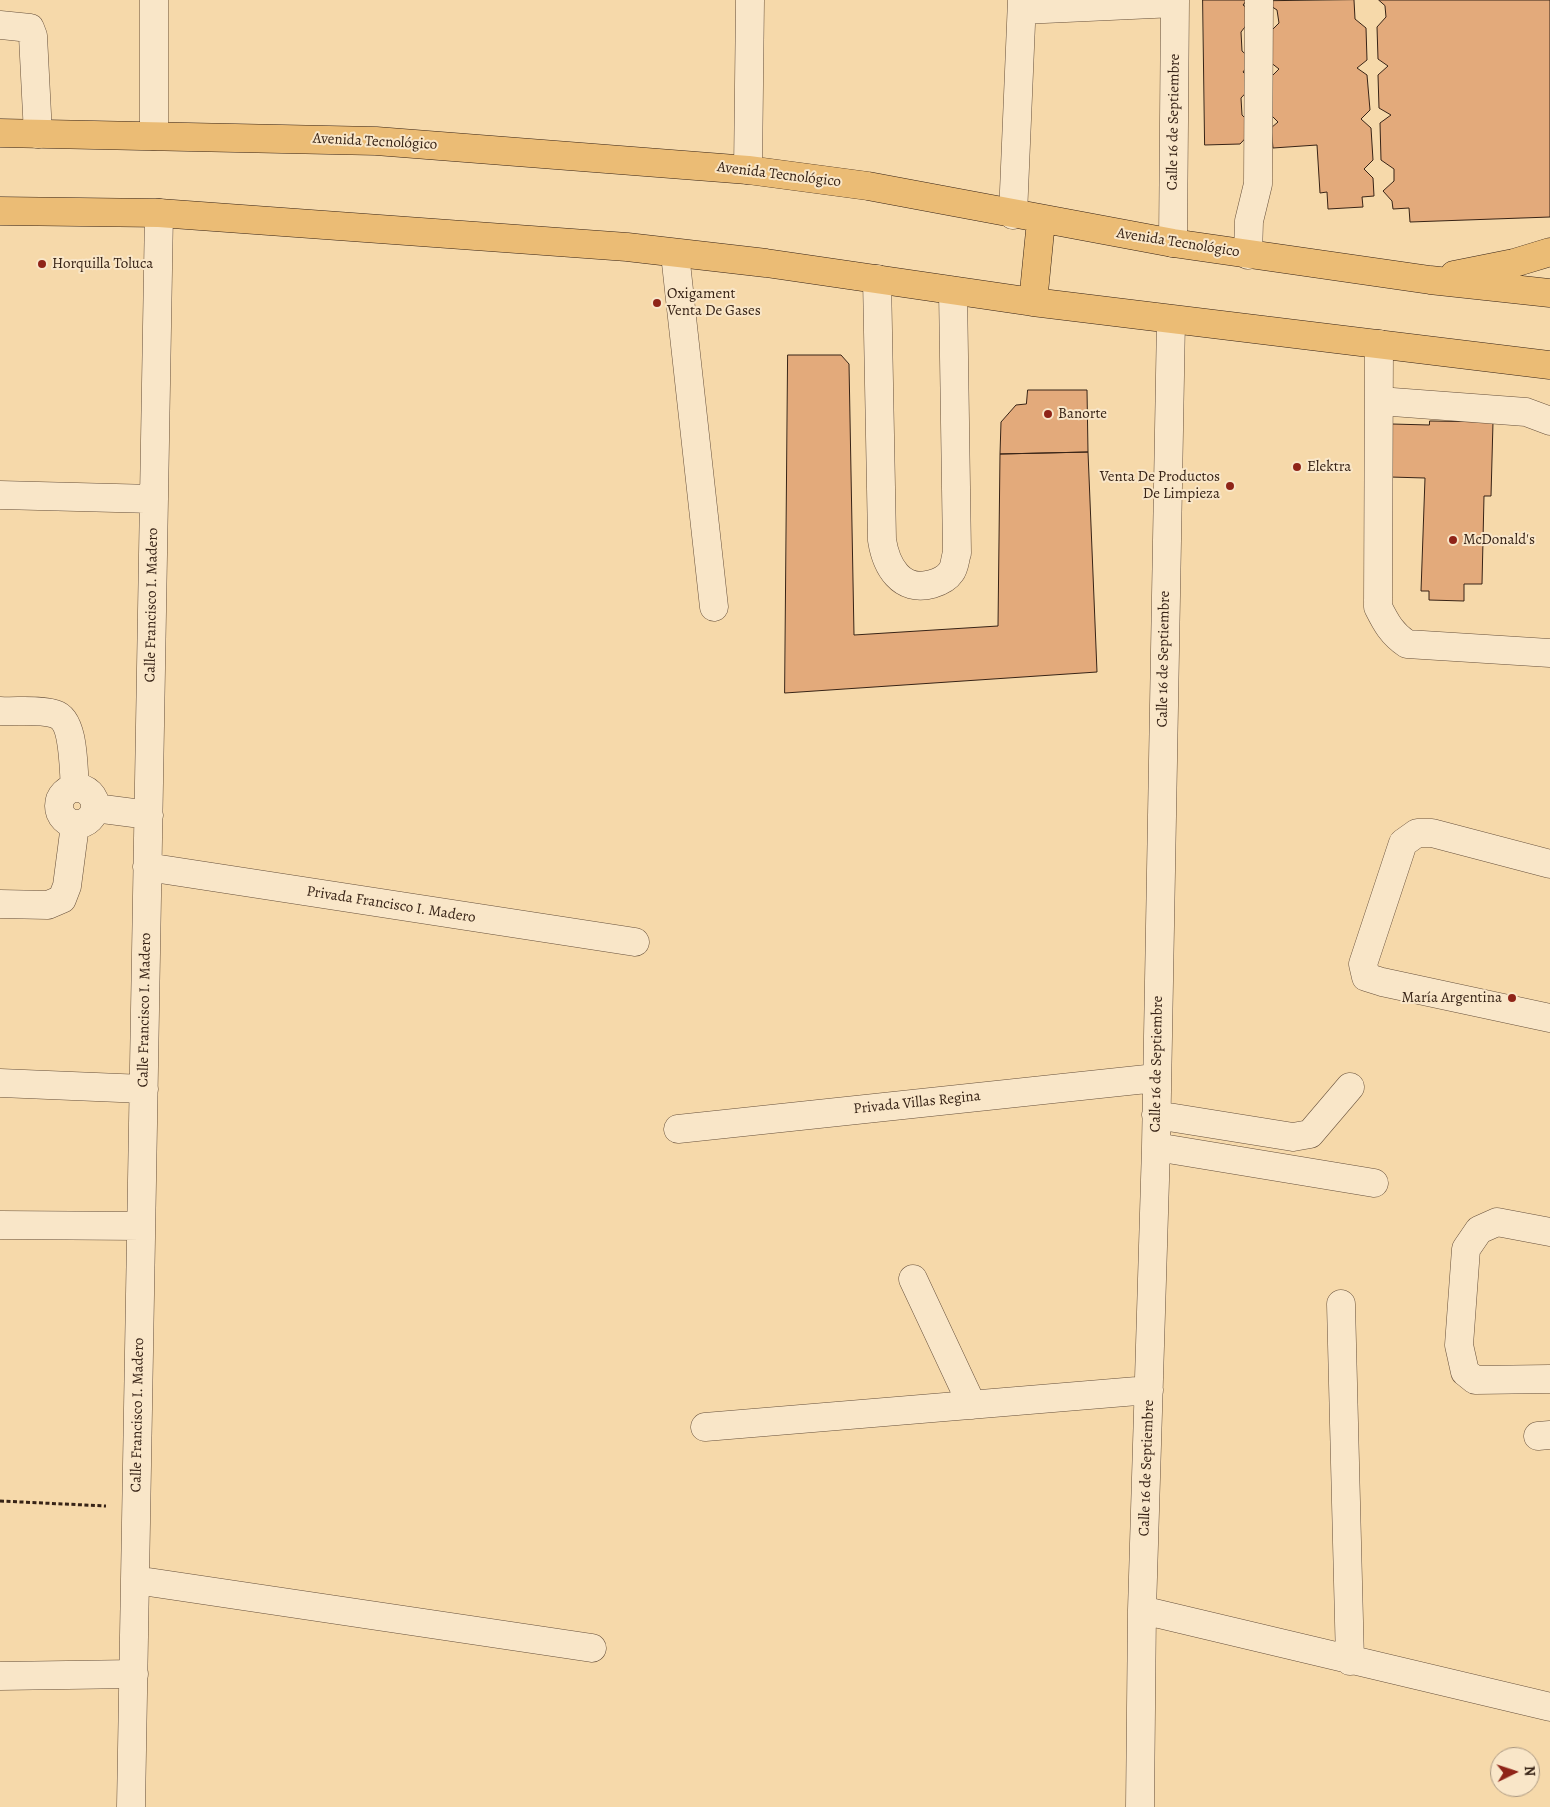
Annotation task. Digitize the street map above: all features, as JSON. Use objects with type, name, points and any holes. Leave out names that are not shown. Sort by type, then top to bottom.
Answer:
[{"type":"main road","name":"Avenida Tecnológico","points":[[0,133],[376,140],[748,170],[868,186],[1013,215],[1248,255],[1430,280],[1550,293]]},
{"type":"main road","points":[[0,211],[159,214],[627,247],[877,279],[1171,320],[1550,366]]},
{"type":"main road","points":[[1033,302],[1041,220]]},
{"type":"main road","points":[[1430,280],[1514,263],[1550,252]]},
{"type":"main road","points":[[1505,361],[1550,378]]},
{"type":"street","points":[[154,0],[154,136]]},
{"type":"street","points":[[748,170],[750,0]]},
{"type":"street","points":[[1248,255],[1249,221],[1258,184],[1259,0]]},
{"type":"street","points":[[1013,215],[1022,5],[1175,1]]},
{"type":"street","name":"Calle 16 de Septiembre","points":[[1173,243],[1175,1]]},
{"type":"street","points":[[0,26],[30,28],[33,36],[38,134]]},
{"type":"street","name":"Calle Francisco I. Madero","points":[[131,1807],[159,214]]},
{"type":"street","points":[[676,254],[714,607]]},
{"type":"street","points":[[877,279],[882,540],[885,557],[892,569],[909,586],[926,586],[939,582],[952,571],[957,553],[953,291]]},
{"type":"street","name":"Calle 16 de Septiembre","points":[[1140,1807],[1142,1610],[1156,1147],[1171,320]]},
{"type":"street","points":[[1379,344],[1378,607],[1386,625],[1395,636],[1407,644],[1550,653]]},
{"type":"street","points":[[1380,401],[1526,412],[1550,421]]},
{"type":"street","points":[[0,494],[154,499]]},
{"type":"street","points":[[0,711],[53,713],[63,719],[69,730],[75,787],[64,790],[60,797],[59,807],[61,816],[67,822],[85,816],[149,815]]},
{"type":"street","points":[[0,904],[37,905],[58,902],[65,894],[85,816]]},
{"type":"street","points":[[1550,864],[1432,833],[1417,833],[1403,844],[1363,964],[1366,977],[1382,982],[1550,1018]]},
{"type":"street","name":"Privada Francisco I. Madero","points":[[147,867],[634,942]]},
{"type":"street","name":"Privada Villas Regina","points":[[678,1129],[1156,1078]]},
{"type":"street","points":[[0,1083],[144,1089]]},
{"type":"street","points":[[1156,1115],[1293,1137],[1310,1134],[1350,1087]]},
{"type":"street","points":[[1156,1147],[1374,1183]]},
{"type":"street","points":[[1550,1232],[1497,1222],[1480,1230],[1466,1248],[1459,1344],[1464,1372],[1475,1380],[1550,1379]]},
{"type":"street","points":[[0,1224],[141,1226]]},
{"type":"street","points":[[914,1279],[972,1405]]},
{"type":"street","points":[[1341,1304],[1350,1661]]},
{"type":"street","points":[[706,1427],[1149,1390]]},
{"type":"street","points":[[135,1580],[592,1648]]},
{"type":"street","points":[[1142,1610],[1350,1661],[1550,1707]]},
{"type":"street","points":[[0,1676],[134,1674]]},
{"type":"path","points":[[0,1500],[136,1507]]},
{"type":"building","points":[[1203,0],[1247,0],[1243,5],[1255,14],[1241,32],[1242,51],[1252,60],[1243,72],[1255,83],[1241,98],[1242,115],[1255,128],[1240,144],[1205,145]]},
{"type":"building","points":[[1354,0],[1355,19],[1366,28],[1367,60],[1357,68],[1367,75],[1370,110],[1361,119],[1371,128],[1373,160],[1364,169],[1373,178],[1374,196],[1362,197],[1363,207],[1328,209],[1327,192],[1320,193],[1317,145],[1273,148],[1271,128],[1278,122],[1270,114],[1271,77],[1279,69],[1270,62],[1269,33],[1279,23],[1277,10],[1263,1]]},
{"type":"building","points":[[1379,0],[1550,0],[1550,217],[1410,222],[1409,208],[1393,209],[1392,201],[1383,191],[1394,181],[1394,169],[1381,160],[1380,123],[1391,115],[1379,108],[1378,75],[1388,66],[1378,59],[1377,27],[1386,17],[1385,6]]},
{"type":"building","points":[[788,355],[841,355],[849,364],[854,635],[998,626],[1000,454],[1088,452],[1097,672],[785,693]]},
{"type":"building","name":"Banorte","points":[[1028,390],[1087,390],[1088,452],[1000,454],[1001,422],[1016,405],[1026,404]]},
{"type":"building","name":"McDonald's","points":[[1430,421],[1493,422],[1491,496],[1484,496],[1482,584],[1464,584],[1464,601],[1429,600],[1429,591],[1421,591],[1425,478],[1390,477],[1392,424],[1429,425]]},
{"type":"place","name":"Horquilla Toluca","points":[[42,264]]},
{"type":"place","name":"Oxigament Venta De Gases","points":[[657,303]]},
{"type":"place","name":"Banorte","points":[[1048,414]]},
{"type":"place","name":"Elektra","points":[[1297,467]]},
{"type":"place","name":"Venta De Productos De Limpieza","points":[[1230,486]]},
{"type":"place","name":"McDonald's","points":[[1453,540]]},
{"type":"place","name":"María Argentina","points":[[1512,998]]}]
